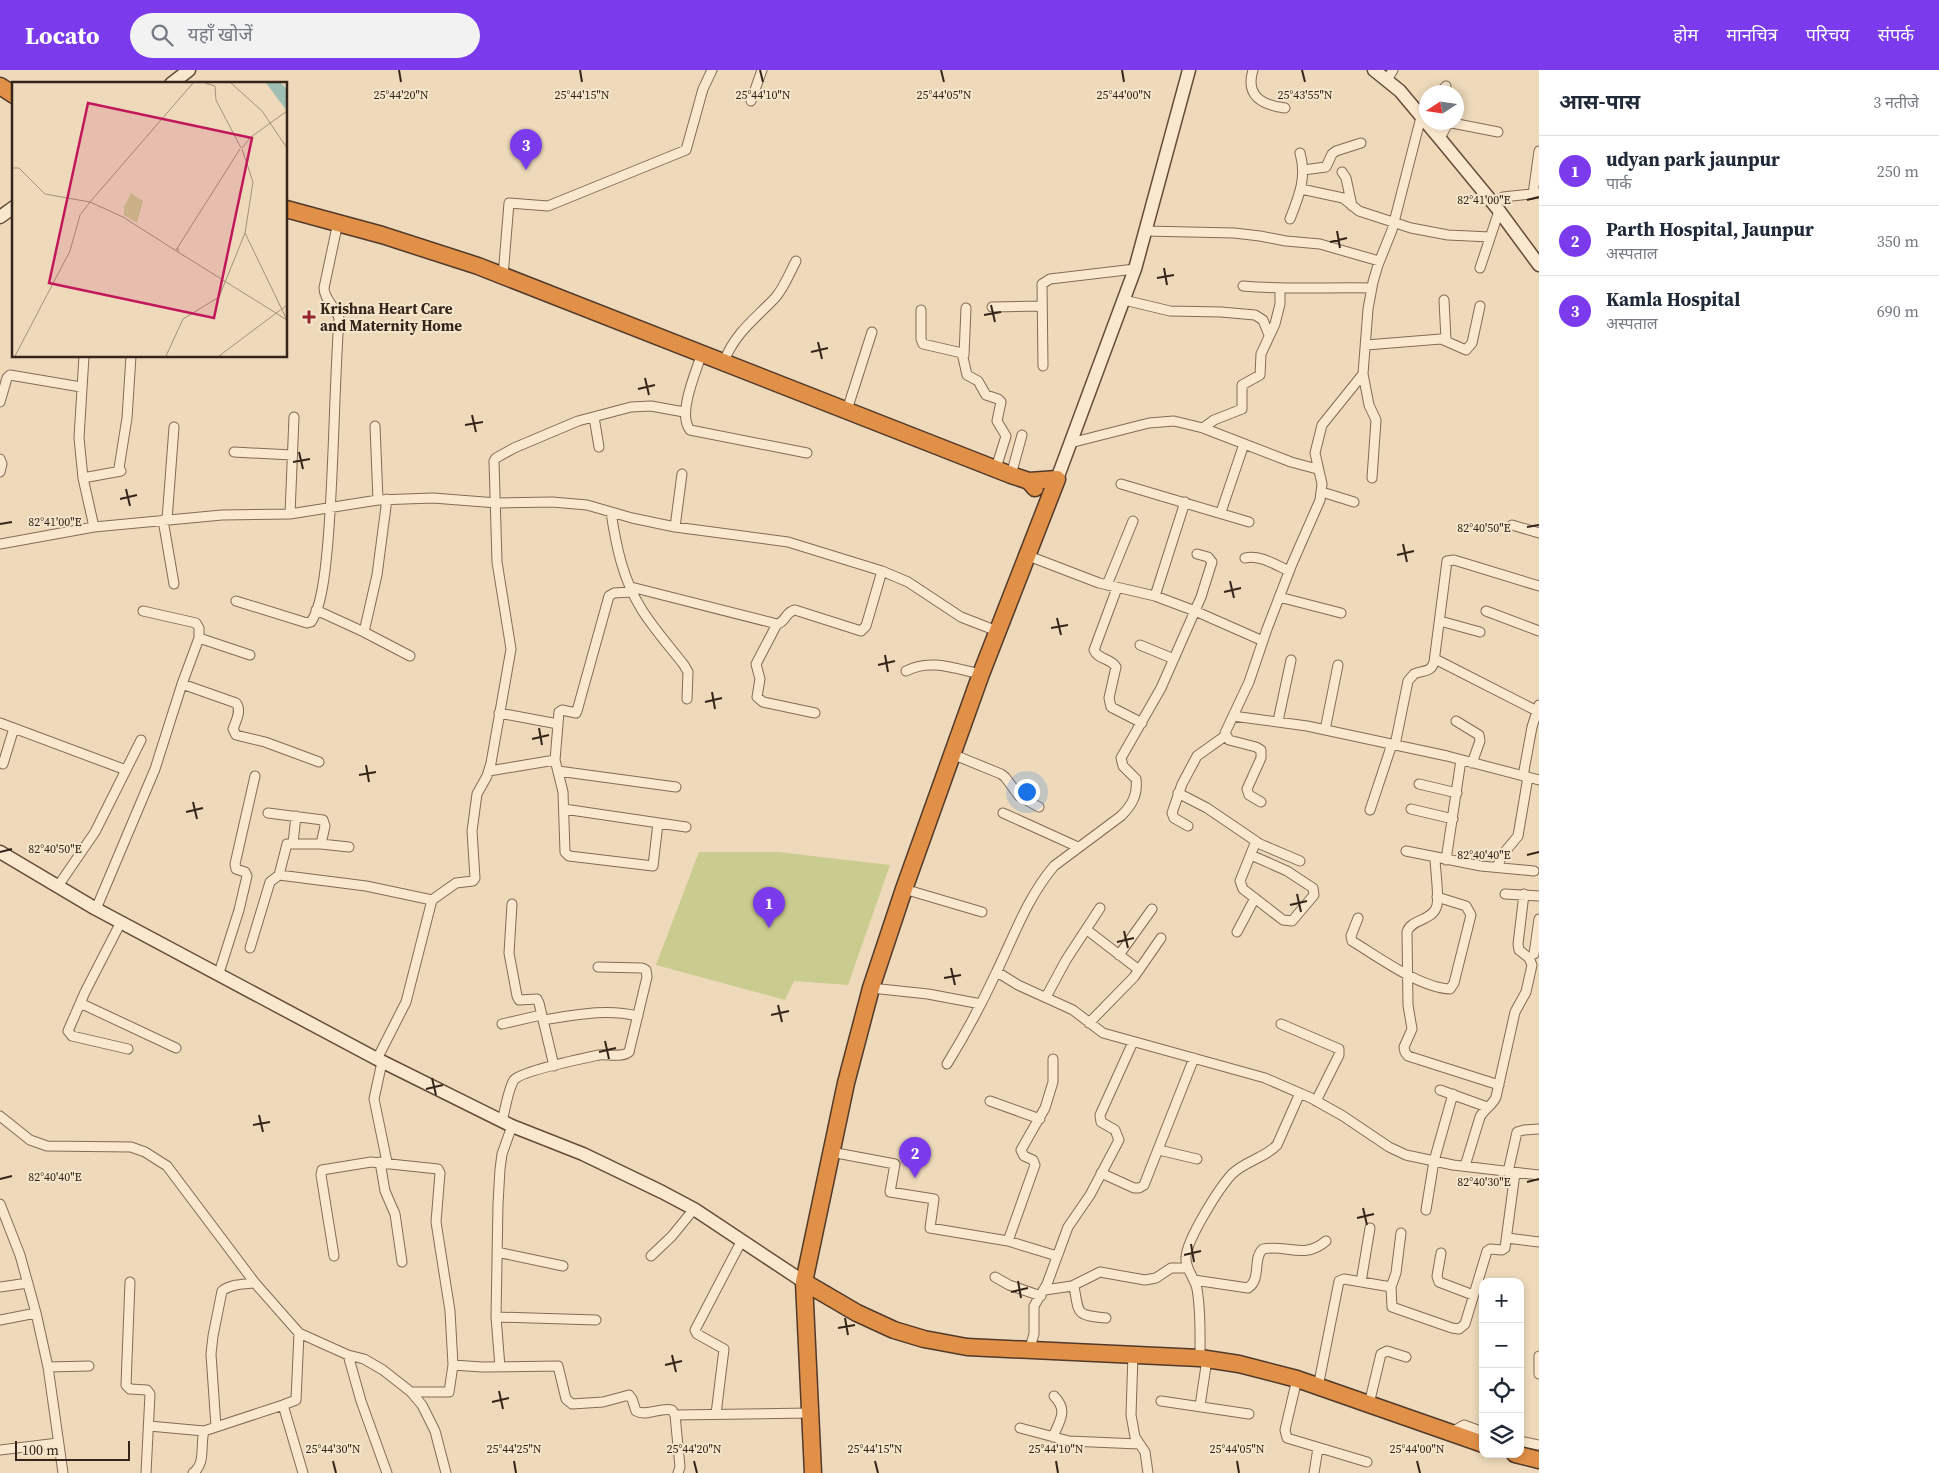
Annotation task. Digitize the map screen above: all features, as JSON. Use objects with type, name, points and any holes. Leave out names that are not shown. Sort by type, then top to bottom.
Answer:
[{"type":"highway","points":[[0,86],[12,94]]},
{"type":"highway","points":[[288,210],[338,222],[503,276],[1011,474],[1029,482],[1048,501]]},
{"type":"highway","points":[[813,1473],[804,1282],[846,1083],[871,988],[904,889],[997,631],[1057,479],[1029,482]]},
{"type":"highway","points":[[804,1282],[858,1313],[894,1330],[916,1337],[967,1347],[1204,1358],[1240,1364],[1297,1378],[1479,1443]]},
{"type":"highway","points":[[1524,1456],[1539,1460]]},
{"type":"main road","points":[[174,82],[189,70]]},
{"type":"main road","points":[[1057,479],[1135,269],[1189,70]]},
{"type":"main road","points":[[1374,70],[1390,75],[1400,91],[1419,109]]},
{"type":"main road","points":[[1434,130],[1497,208],[1539,265]]},
{"type":"main road","points":[[0,217],[12,208]]},
{"type":"main road","points":[[0,852],[96,909],[219,973],[379,1061],[507,1124],[628,1175],[694,1210],[804,1282]]},
{"type":"street","points":[[503,276],[509,203],[548,206],[686,150],[703,89],[712,70]]},
{"type":"street","points":[[751,101],[762,70]]},
{"type":"street","points":[[1254,70],[1250,84],[1253,92],[1263,102],[1285,108]]},
{"type":"street","points":[[1440,138],[1447,125],[1452,123],[1498,132]]},
{"type":"street","points":[[1372,478],[1376,420],[1369,405],[1363,374],[1368,309],[1379,261],[1394,222],[1419,124]]},
{"type":"street","points":[[1303,170],[1326,167],[1332,154],[1336,151],[1361,143]]},
{"type":"street","points":[[1480,268],[1497,208],[1503,197],[1536,194],[1539,151]]},
{"type":"street","points":[[1290,219],[1301,189],[1303,170],[1300,153]]},
{"type":"street","points":[[1342,172],[1346,178],[1352,206]]},
{"type":"street","points":[[1301,189],[1343,198],[1359,211],[1428,232],[1490,237]]},
{"type":"street","points":[[236,600],[307,623],[311,622],[314,618],[325,575],[331,508],[339,318],[337,310],[325,295],[324,288],[338,222]]},
{"type":"street","points":[[1145,232],[1213,232],[1252,235],[1320,244],[1379,261]]},
{"type":"street","points":[[724,361],[731,344],[748,323],[776,296],[796,261]]},
{"type":"street","points":[[1043,366],[1041,288],[1045,281],[1135,269]]},
{"type":"street","points":[[1243,286],[1280,289],[1321,287],[1372,288]]},
{"type":"street","points":[[1203,428],[1220,418],[1237,413],[1242,409],[1242,385],[1260,375],[1261,354],[1280,304],[1280,289]]},
{"type":"street","points":[[1124,300],[1170,311],[1255,315],[1263,320],[1269,335]]},
{"type":"street","points":[[1444,300],[1446,340]]},
{"type":"street","points":[[992,307],[1041,306]]},
{"type":"street","points":[[1366,345],[1436,339],[1446,340],[1466,350],[1472,343],[1480,306]]},
{"type":"street","points":[[966,308],[964,355],[967,375],[978,381],[986,395],[1002,402],[997,421],[1006,436],[996,468]]},
{"type":"street","points":[[921,310],[921,339],[923,344],[960,352],[964,355]]},
{"type":"street","points":[[847,410],[872,332]]},
{"type":"street","points":[[702,353],[684,412],[686,425],[690,430],[807,454]]},
{"type":"street","points":[[84,358],[79,438],[83,478],[94,527]]},
{"type":"street","points":[[83,478],[121,471],[119,468],[126,418],[130,358]]},
{"type":"street","points":[[1188,826],[1172,815],[1172,808],[1197,756],[1225,736],[1250,682],[1279,597],[1322,492],[1315,453],[1322,425],[1363,374]]},
{"type":"street","points":[[0,402],[7,378],[10,375],[81,387]]},
{"type":"street","points":[[402,1262],[395,1214],[385,1191],[384,1162],[374,1099],[379,1061],[406,1002],[432,900],[456,883],[473,881],[475,878],[472,831],[477,794],[489,771],[511,649],[497,562],[497,502],[494,461],[514,448],[578,421],[641,406],[684,412]]},
{"type":"street","points":[[290,514],[294,417]]},
{"type":"street","points":[[594,417],[599,447]]},
{"type":"street","points":[[1070,443],[1149,423],[1174,421],[1203,428],[1291,462],[1317,469]]},
{"type":"street","points":[[364,632],[377,575],[383,499],[375,426]]},
{"type":"street","points":[[174,427],[165,520],[174,584]]},
{"type":"street","points":[[1011,474],[1022,436]]},
{"type":"street","points":[[1220,512],[1244,444]]},
{"type":"street","points":[[234,452],[292,455]]},
{"type":"street","points":[[0,459],[2,464],[0,472]]},
{"type":"street","points":[[674,527],[682,474]]},
{"type":"street","points":[[1121,484],[1249,522]]},
{"type":"street","points":[[1322,492],[1354,502]]},
{"type":"street","points":[[0,544],[94,527],[222,515],[290,514],[383,499],[433,498],[588,505],[632,518],[674,527],[788,542],[882,571],[908,582],[961,618],[997,631]]},
{"type":"street","points":[[1155,596],[1185,502]]},
{"type":"street","points":[[611,512],[618,554],[632,590],[643,612],[688,672],[687,698]]},
{"type":"street","points":[[1107,585],[1133,521]]},
{"type":"street","points":[[1512,525],[1539,533]]},
{"type":"street","points":[[946,1064],[981,1004],[1027,904],[1035,891],[1054,866],[1121,816],[1134,800],[1137,782],[1135,776],[1120,761],[1142,723],[1174,659],[1195,611],[1212,565],[1210,559],[1197,554]]},
{"type":"street","points":[[1026,556],[1107,585],[1155,596],[1195,611],[1263,641]]},
{"type":"street","points":[[1245,558],[1250,556],[1259,558],[1289,571]]},
{"type":"street","points":[[1370,810],[1393,744],[1408,680],[1414,674],[1429,671],[1435,660],[1446,564],[1450,560],[1488,569],[1539,586]]},
{"type":"street","points":[[816,714],[763,702],[757,697],[760,679],[756,664],[777,624],[782,622],[787,614],[795,610],[833,621],[858,631],[864,630],[882,571]]},
{"type":"street","points":[[1117,588],[1094,650],[1096,655],[1112,662],[1116,667],[1109,698],[1111,707],[1142,723]]},
{"type":"street","points":[[658,823],[653,866],[565,854],[563,792],[555,760],[560,711],[577,711],[609,596],[614,593],[632,590],[777,624]]},
{"type":"street","points":[[1279,597],[1341,613]]},
{"type":"street","points":[[316,610],[410,656]]},
{"type":"street","points":[[1486,611],[1539,631]]},
{"type":"street","points":[[96,909],[155,769],[199,638],[200,628],[196,623],[143,612]]},
{"type":"street","points":[[1440,621],[1480,632]]},
{"type":"street","points":[[199,638],[250,655]]},
{"type":"street","points":[[1140,645],[1174,659]]},
{"type":"street","points":[[1278,721],[1291,660]]},
{"type":"street","points":[[1435,660],[1538,708],[1532,727],[1518,836],[1503,854],[1497,867]]},
{"type":"street","points":[[906,671],[920,665],[936,665],[981,674]]},
{"type":"street","points":[[1325,730],[1338,666]]},
{"type":"street","points":[[182,684],[236,703],[239,710],[233,729],[236,735],[265,742],[319,762]]},
{"type":"street","points":[[499,713],[558,724]]},
{"type":"street","points":[[1233,716],[1278,721],[1393,744],[1539,780]]},
{"type":"street","points":[[1456,721],[1479,735],[1480,741],[1472,763]]},
{"type":"street","points":[[0,723],[126,770]]},
{"type":"street","points":[[3,764],[14,728]]},
{"type":"street","points":[[1225,736],[1228,740],[1256,746],[1261,750],[1261,758],[1247,789],[1249,794],[1261,802]]},
{"type":"street","points":[[58,886],[95,832],[141,740]]},
{"type":"street","points":[[952,754],[1006,777],[1019,796],[1039,807]]},
{"type":"street","points":[[489,771],[555,760]]},
{"type":"street","points":[[1446,860],[1460,760]]},
{"type":"street","points":[[558,771],[676,787]]},
{"type":"street","points":[[219,973],[240,910],[247,876],[245,872],[236,869],[235,864],[255,776]]},
{"type":"street","points":[[1419,784],[1456,793]]},
{"type":"street","points":[[1178,793],[1200,804],[1256,841],[1300,861]]},
{"type":"street","points":[[564,809],[686,827]]},
{"type":"street","points":[[1411,809],[1453,819]]},
{"type":"street","points":[[268,813],[323,820],[325,826],[321,844]]},
{"type":"street","points":[[1003,813],[1078,847]]},
{"type":"street","points":[[293,843],[296,816]]},
{"type":"street","points":[[1251,854],[1287,871],[1310,885],[1314,892],[1312,898],[1296,918],[1290,921],[1283,920],[1243,889],[1240,884],[1251,854],[1256,841]]},
{"type":"street","points":[[250,948],[270,882],[279,875],[285,845],[293,843],[349,847]]},
{"type":"street","points":[[1406,851],[1446,860],[1534,871]]},
{"type":"street","points":[[1435,858],[1436,909],[1433,913],[1408,928],[1408,1011],[1412,1029],[1404,1047],[1404,1052],[1408,1056],[1499,1085]]},
{"type":"street","points":[[279,875],[366,886],[432,900]]},
{"type":"street","points":[[904,889],[982,912]]},
{"type":"street","points":[[1505,894],[1539,896]]},
{"type":"street","points":[[1524,894],[1518,944],[1519,950],[1533,954]]},
{"type":"street","points":[[1358,918],[1351,936],[1352,941],[1407,975],[1450,989],[1454,983],[1471,915],[1466,906],[1437,897]]},
{"type":"street","points":[[1237,932],[1255,898]]},
{"type":"street","points":[[512,904],[509,953],[517,996],[519,1000],[537,999],[554,1066]]},
{"type":"street","points":[[1046,997],[1066,960],[1100,908]]},
{"type":"street","points":[[1119,955],[1152,909]]},
{"type":"street","points":[[1466,1166],[1480,1117],[1487,1106],[1494,1101],[1499,1085],[1515,1012],[1527,988],[1532,965],[1529,958],[1533,954],[1539,919]]},
{"type":"street","points":[[121,922],[68,1028],[70,1034],[128,1049]]},
{"type":"street","points":[[1086,930],[1139,970]]},
{"type":"street","points":[[1089,1023],[1139,970],[1161,938]]},
{"type":"street","points":[[500,1367],[496,1318],[500,1169],[514,1079],[531,1071],[601,1055],[626,1054],[631,1048],[647,977],[646,970],[642,968],[598,967]]},
{"type":"street","points":[[997,972],[1018,985],[1073,1010],[1103,1033],[1265,1078],[1300,1093],[1343,1116],[1389,1147],[1406,1155],[1466,1166],[1539,1175]]},
{"type":"street","points":[[871,988],[934,995],[981,1004]]},
{"type":"street","points":[[80,1003],[176,1048]]},
{"type":"street","points":[[502,1024],[601,1012],[620,1012],[638,1016]]},
{"type":"street","points":[[1281,1024],[1338,1049],[1339,1055],[1316,1101]]},
{"type":"street","points":[[1028,1351],[1034,1334],[1034,1306],[1043,1293],[1068,1226],[1090,1195],[1119,1140],[1115,1130],[1101,1122],[1100,1115],[1134,1042]]},
{"type":"street","points":[[1101,1174],[1134,1188],[1139,1188],[1144,1184],[1194,1058]]},
{"type":"street","points":[[1008,1241],[1035,1165],[1033,1160],[1024,1156],[1021,1150],[1040,1119],[1050,1094],[1054,1072],[1053,1059]]},
{"type":"street","points":[[1440,1090],[1487,1106]]},
{"type":"street","points":[[1200,1406],[1204,1358],[1198,1292],[1186,1260],[1188,1247],[1224,1184],[1246,1163],[1272,1150],[1277,1145],[1300,1093]]},
{"type":"street","points":[[1426,1210],[1434,1161],[1453,1094]]},
{"type":"street","points":[[990,1101],[1040,1119]]},
{"type":"street","points":[[0,1116],[30,1140],[47,1146],[131,1147],[145,1152],[167,1166],[255,1283],[299,1333],[348,1355],[364,1359],[383,1370],[411,1392],[422,1405],[435,1431],[446,1473]]},
{"type":"street","points":[[1401,1233],[1396,1273],[1391,1287],[1391,1305],[1394,1309],[1459,1329],[1465,1324],[1487,1251],[1490,1249],[1504,1249],[1507,1238],[1511,1172],[1517,1132],[1539,1129]]},
{"type":"street","points":[[1158,1150],[1197,1159]]},
{"type":"street","points":[[831,1152],[895,1164],[890,1192],[934,1199],[930,1228],[1008,1241],[1057,1256]]},
{"type":"street","points":[[334,1256],[321,1172],[326,1168],[362,1162],[384,1162],[435,1168],[440,1174],[436,1222],[450,1311],[453,1365],[449,1392],[411,1392]]},
{"type":"street","points":[[0,1204],[5,1226],[28,1283],[36,1313],[48,1366],[63,1473]]},
{"type":"street","points":[[651,1256],[672,1236],[694,1210]]},
{"type":"street","points":[[1361,1282],[1370,1228]]},
{"type":"street","points":[[1507,1238],[1539,1242]]},
{"type":"street","points":[[716,1414],[724,1349],[697,1334],[695,1330],[742,1240]]},
{"type":"street","points":[[1194,1280],[1248,1288],[1254,1282],[1259,1252],[1262,1248],[1304,1251],[1317,1248],[1326,1241]]},
{"type":"street","points":[[497,1252],[563,1266]]},
{"type":"street","points":[[1441,1253],[1437,1276],[1439,1282],[1473,1295]]},
{"type":"street","points":[[995,1277],[1009,1285],[1043,1293],[1074,1286],[1100,1272],[1146,1280],[1156,1278],[1167,1269],[1188,1268]]},
{"type":"street","points":[[1318,1387],[1339,1282],[1344,1280],[1391,1287]]},
{"type":"street","points":[[130,1282],[126,1385],[130,1389],[149,1391],[146,1473]]},
{"type":"street","points":[[0,1287],[28,1283]]},
{"type":"street","points":[[216,1427],[211,1354],[222,1291],[237,1285],[255,1283]]},
{"type":"street","points":[[1074,1286],[1078,1309],[1081,1314],[1106,1318]]},
{"type":"street","points":[[0,1320],[36,1313]]},
{"type":"street","points":[[496,1318],[596,1320]]},
{"type":"street","points":[[149,1426],[204,1431],[293,1402],[296,1400],[297,1395],[299,1333]]},
{"type":"street","points":[[1369,1404],[1381,1354],[1387,1351],[1406,1357]]},
{"type":"street","points":[[1133,1354],[1131,1414],[1135,1437],[1145,1452],[1148,1473]]},
{"type":"street","points":[[348,1355],[362,1401],[388,1473]]},
{"type":"street","points":[[1539,1356],[1539,1374]]},
{"type":"street","points":[[453,1365],[500,1367],[558,1366],[566,1399],[572,1404],[603,1402],[629,1395],[636,1411],[641,1413],[662,1409],[672,1410],[675,1415],[680,1467],[678,1473]]},
{"type":"street","points":[[48,1366],[89,1366]]},
{"type":"street","points":[[1297,1378],[1285,1435],[1287,1438],[1368,1462]]},
{"type":"street","points":[[1053,1437],[1063,1411],[1062,1404],[1054,1396]]},
{"type":"street","points":[[1161,1401],[1249,1414]]},
{"type":"street","points":[[284,1406],[303,1473]]},
{"type":"street","points":[[675,1415],[809,1413]]},
{"type":"street","points":[[1450,1433],[1464,1425],[1479,1431]]},
{"type":"street","points":[[1020,1428],[1078,1442],[1139,1444]]},
{"type":"street","points":[[193,1473],[198,1470],[202,1462],[204,1431]]},
{"type":"street","points":[[1524,1442],[1539,1445]]},
{"type":"street","points":[[0,1450],[58,1443]]},
{"type":"street","points":[[1314,1473],[1318,1448]]},
{"type":"green space","points":[[699,852],[778,852],[890,865],[848,985],[794,981],[785,1000],[656,965]]},
{"type":"place","name":"Kamla Hospital","points":[[526,170]]},
{"type":"place","name":"Krishna Heart Care and Maternity Home","points":[[309,317]]},
{"type":"place","name":"udyan park jaunpur","points":[[769,928]]},
{"type":"place","name":"Parth Hospital, Jaunpur","points":[[915,1178]]}]
